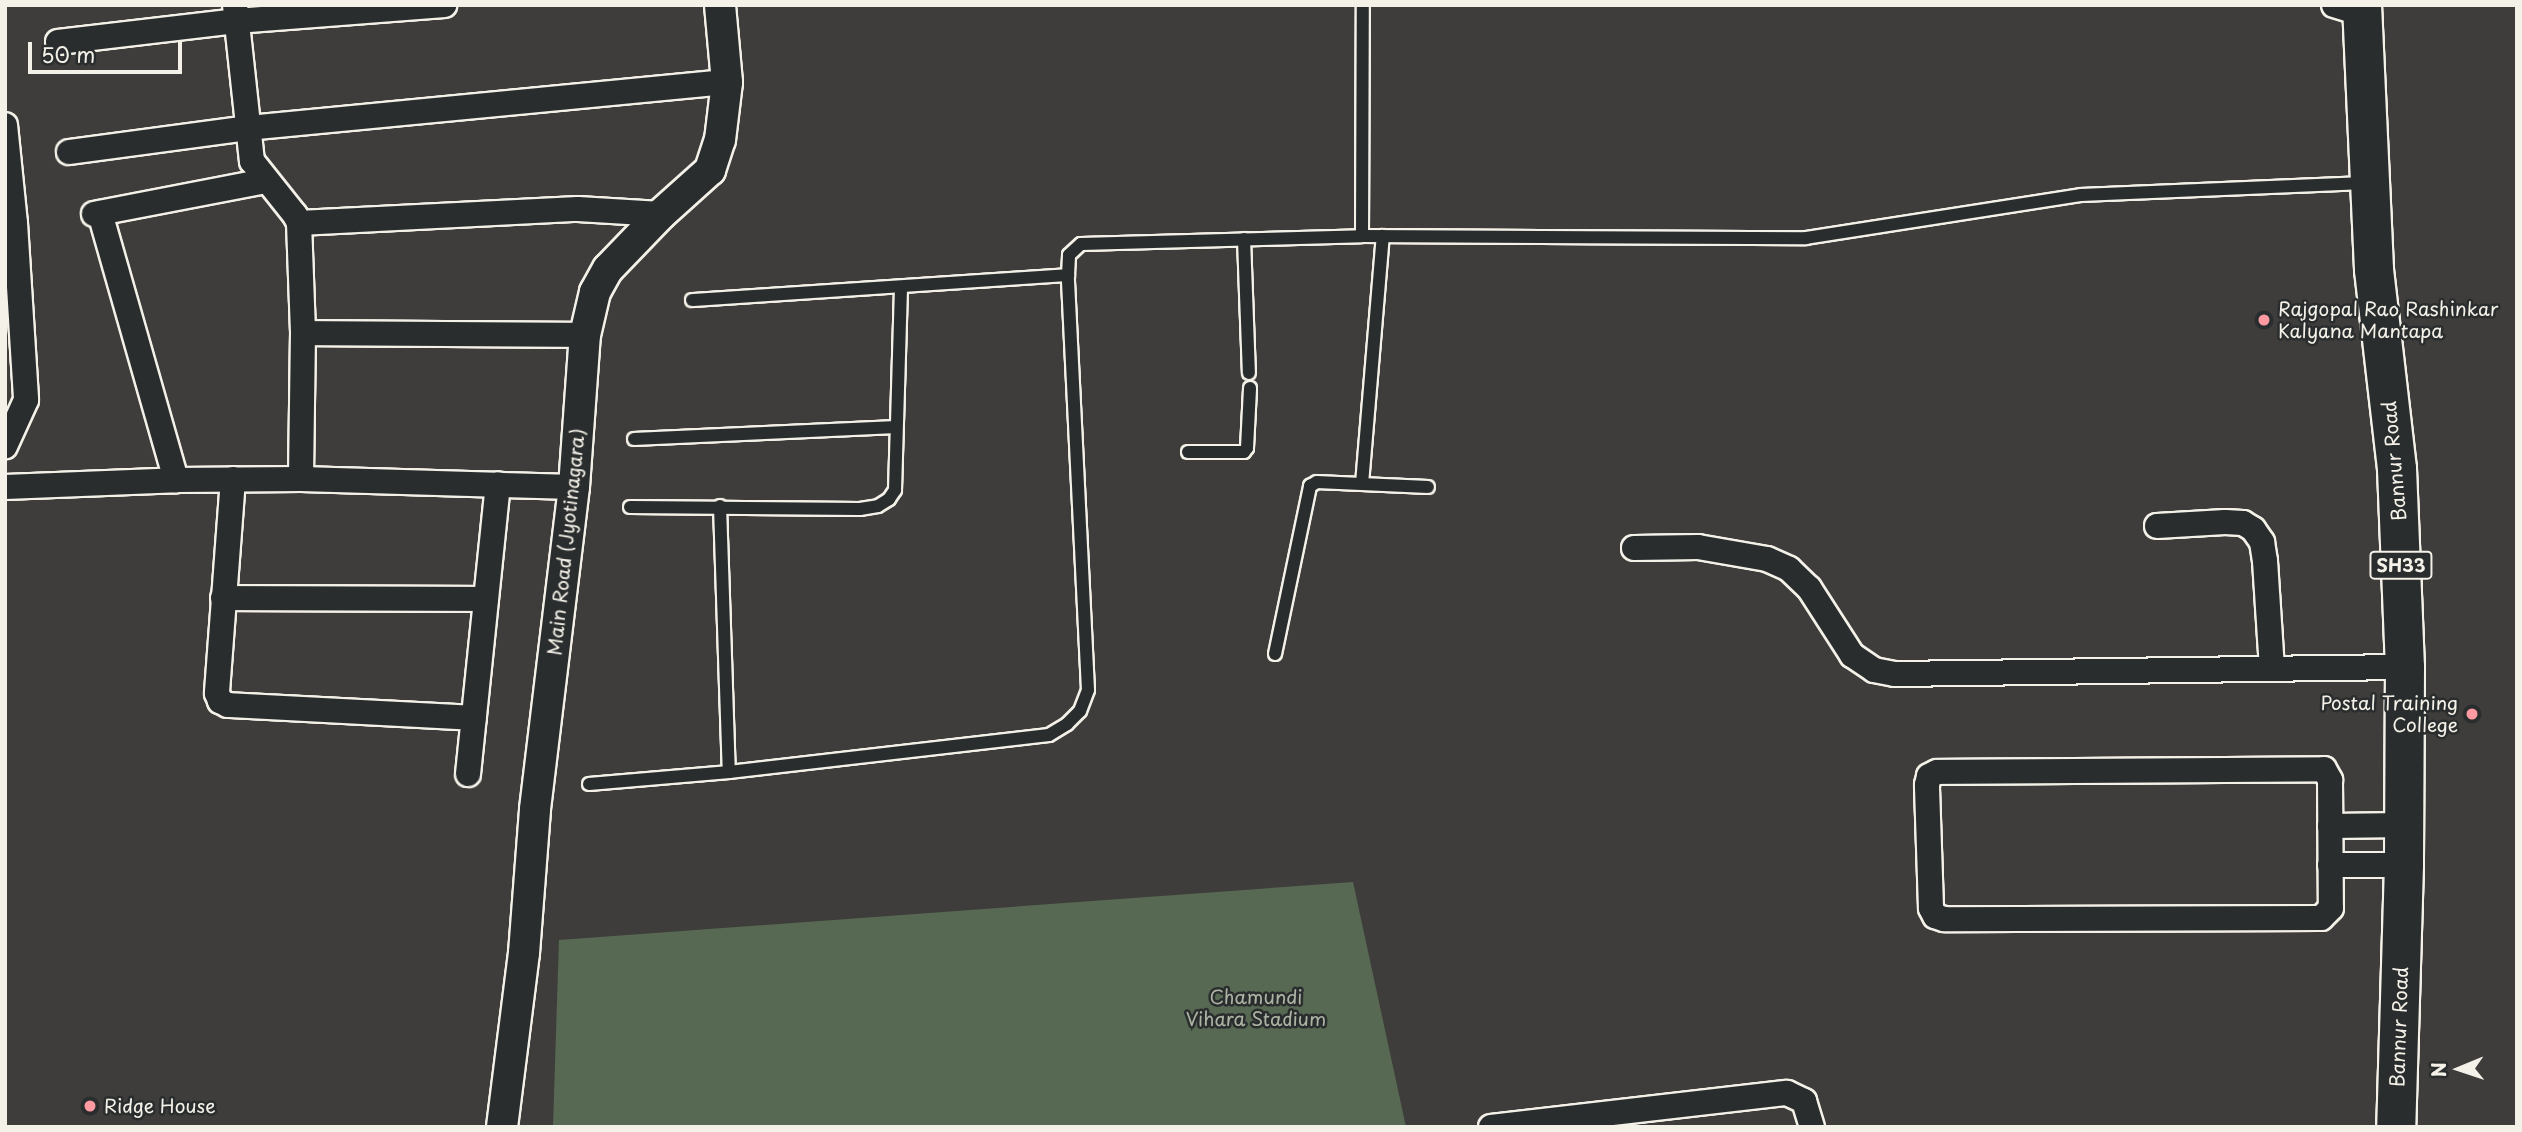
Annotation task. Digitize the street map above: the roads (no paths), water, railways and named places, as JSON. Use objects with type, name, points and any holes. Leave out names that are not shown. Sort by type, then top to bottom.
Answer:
[{"type":"main road","name":"Bannur Road","points":[[2352,8],[2369,183],[2374,270],[2397,469],[2405,667],[2405,825],[2396,1127]]},
{"type":"street","points":[[58,42],[235,13],[444,5]]},
{"type":"street","name":"Main Road (Jyotinagara)","points":[[502,1127],[524,953],[535,809],[574,487],[585,335],[600,281],[661,214],[710,170],[720,141],[727,82],[720,5]]},
{"type":"street","points":[[235,13],[252,161],[299,223],[303,333],[301,479]]},
{"type":"street","points":[[69,152],[248,128],[727,82]]},
{"type":"street","points":[[5,125],[15,373],[26,400],[5,446]]},
{"type":"street","points":[[176,480],[97,213],[265,181]]},
{"type":"street","points":[[299,223],[578,209],[661,214]]},
{"type":"street","points":[[303,333],[585,335]]},
{"type":"street","points":[[233,479],[217,693],[220,701],[228,705],[474,718]]},
{"type":"street","points":[[5,487],[233,479],[574,487]]},
{"type":"street","points":[[468,774],[498,485]]},
{"type":"street","points":[[2158,526],[2225,522],[2243,523],[2253,529],[2262,541],[2265,561],[2272,667]]},
{"type":"street","points":[[1634,548],[1698,547],[1767,559],[1789,569],[1810,588],[1852,655],[1874,670],[1895,674],[2405,667]]},
{"type":"street","points":[[223,597],[486,599]]},
{"type":"street","points":[[2324,769],[2330,780],[2330,826],[2330,908],[2320,918],[1944,919],[1935,916],[1929,900],[1927,785],[1929,776],[1948,771],[2324,769]]},
{"type":"street","points":[[2330,826],[2405,825]]},
{"type":"street","points":[[2330,865],[2404,865]]},
{"type":"street","points":[[1490,1127],[1787,1093],[1804,1101],[1812,1127]]},
{"type":"lane","points":[[1362,236],[1363,5]]},
{"type":"lane","points":[[589,784],[729,772],[1049,735],[1068,724],[1080,711],[1088,690],[1068,275],[1069,255],[1081,244],[1362,236],[1807,238],[2081,195],[2369,183]]},
{"type":"lane","points":[[1362,484],[1383,236]]},
{"type":"lane","points":[[1244,239],[1249,373]]},
{"type":"lane","points":[[692,300],[1068,275]]},
{"type":"lane","points":[[630,507],[860,509],[878,506],[889,499],[895,490],[901,287]]},
{"type":"lane","points":[[1188,452],[1244,452],[1247,447],[1250,388]]},
{"type":"lane","points":[[634,439],[896,428]]},
{"type":"lane","points":[[1275,654],[1308,489],[1317,482],[1428,487]]},
{"type":"lane","points":[[720,506],[729,772]]},
{"type":"place","name":"Rajgopal Rao Rashinkar Kalyana Mantapa","points":[[2264,320]]},
{"type":"place","name":"Postal Training College","points":[[2472,714]]},
{"type":"place","name":"Ridge House","points":[[90,1106]]},
{"type":"park label","name":"Chamundi Vihara Stadium","points":[[1256,1008]]}]
